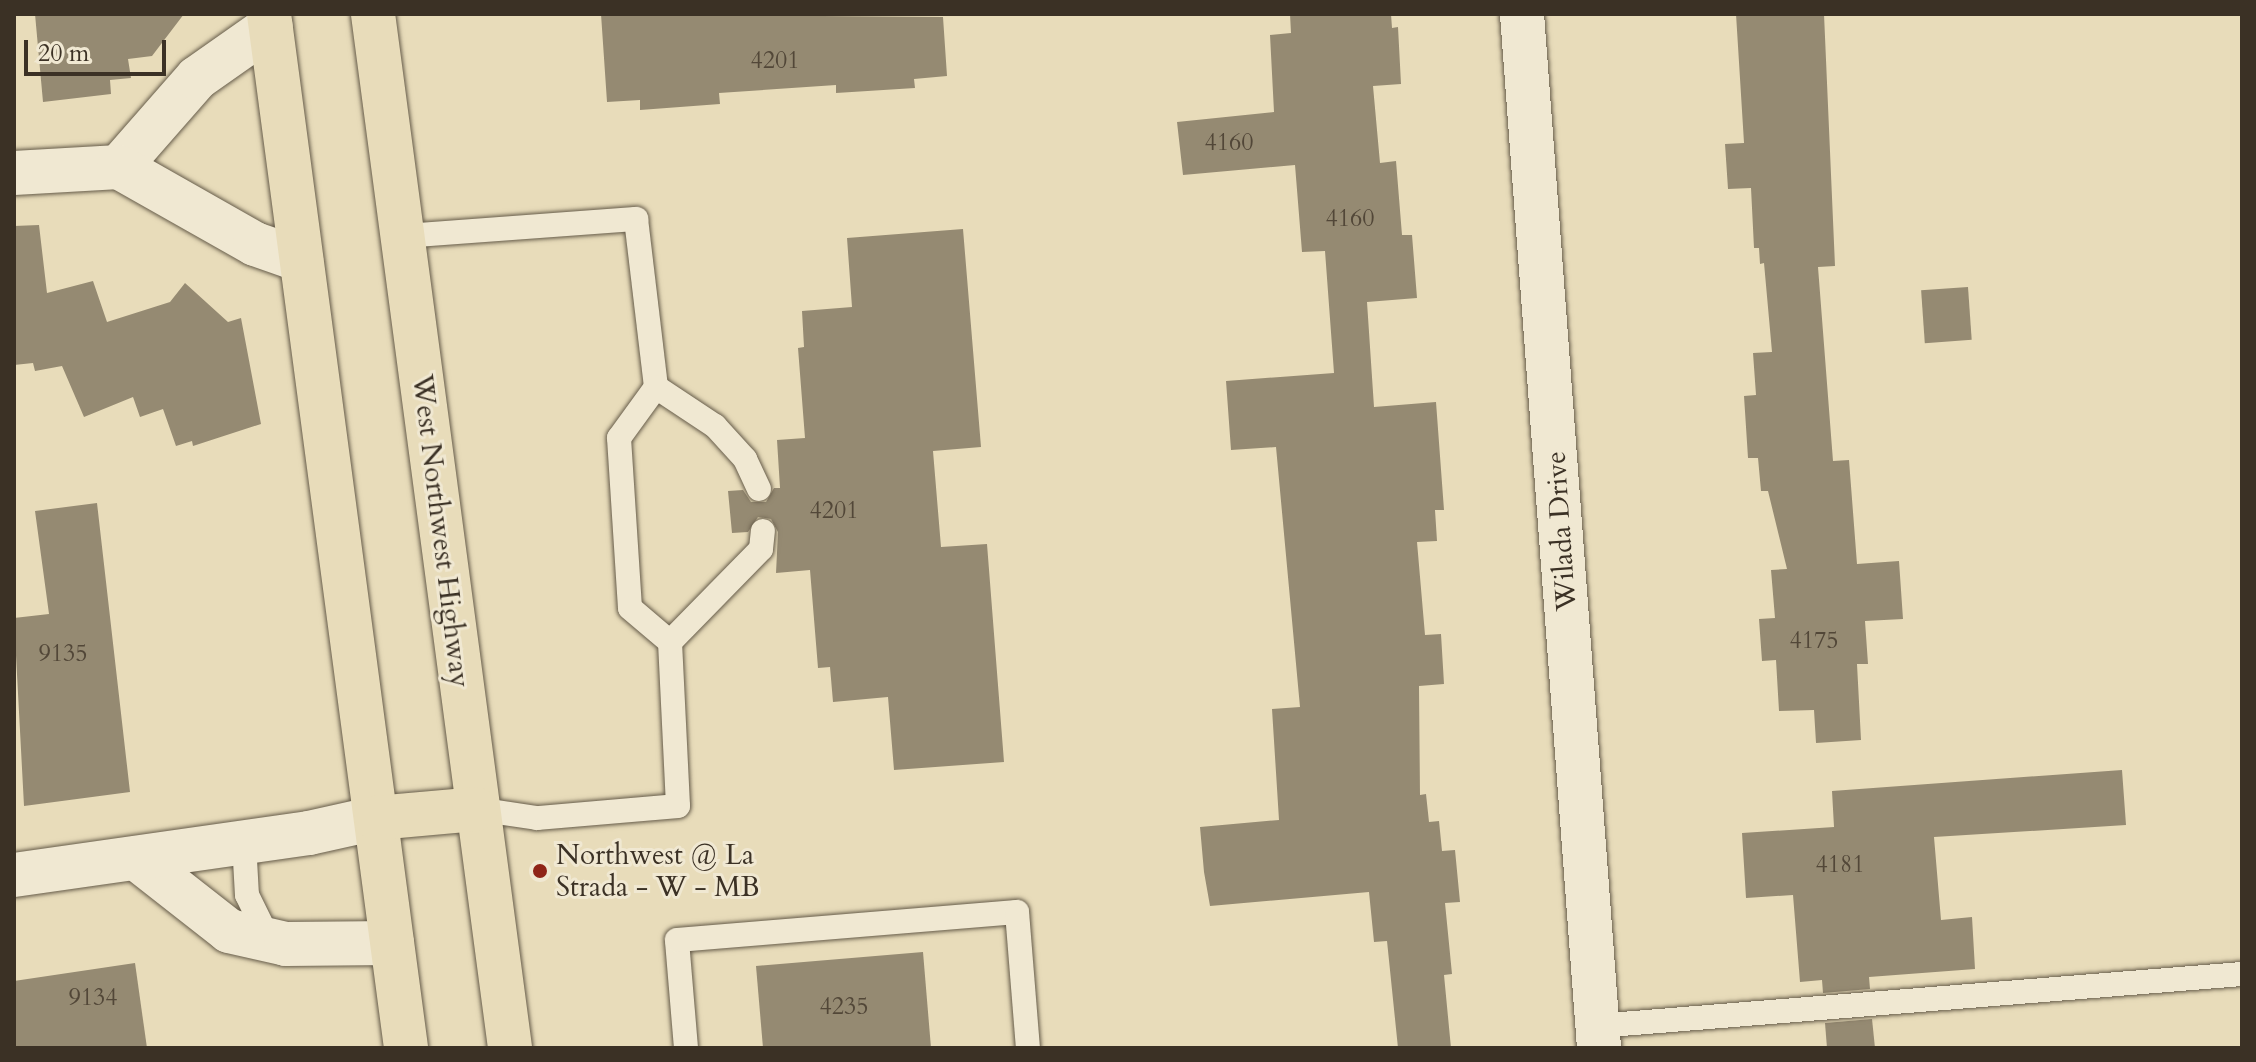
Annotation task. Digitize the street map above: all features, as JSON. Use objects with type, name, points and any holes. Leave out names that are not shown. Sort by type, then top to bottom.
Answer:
[{"type":"main road","name":"West Northwest Highway","points":[[373,14],[510,1048]]},
{"type":"main road","points":[[270,20],[406,1048]]},
{"type":"main road","points":[[376,818],[476,809]]},
{"type":"street","name":"Wilada Drive","points":[[1522,14],[1598,1037]]},
{"type":"street","points":[[119,167],[197,78],[270,20]]},
{"type":"street","points":[[14,173],[119,167],[255,244],[301,260]]},
{"type":"street","points":[[14,875],[244,842],[376,818]]},
{"type":"street","points":[[136,858],[229,931],[269,940],[392,943]]},
{"type":"lane","points":[[404,236],[636,219],[656,387],[619,438],[630,608],[670,642],[678,806],[537,818],[476,809]]},
{"type":"lane","points":[[656,387],[715,426],[745,459],[759,489]]},
{"type":"lane","points":[[670,642],[761,549],[763,531]]},
{"type":"lane","points":[[244,842],[247,895],[269,940]]},
{"type":"lane","points":[[686,1048],[677,940],[1017,912],[1028,1048]]},
{"type":"lane","points":[[1598,1037],[2242,974]]},
{"type":"building","points":[[35,14],[184,14],[152,56],[128,59],[131,78],[110,80],[111,94],[43,102]]},
{"type":"building","points":[[601,14],[943,17],[947,76],[914,79],[915,88],[836,93],[836,85],[719,93],[720,104],[640,110],[640,100],[607,102]]},
{"type":"building","points":[[1290,14],[1391,14],[1392,28],[1398,27],[1401,84],[1373,86],[1380,163],[1396,161],[1402,235],[1412,235],[1417,298],[1367,302],[1374,407],[1436,402],[1444,510],[1435,510],[1437,541],[1417,542],[1425,635],[1441,634],[1444,684],[1419,686],[1420,795],[1426,794],[1429,822],[1439,821],[1442,851],[1455,850],[1460,902],[1445,903],[1452,974],[1444,975],[1451,1048],[1398,1048],[1387,941],[1374,942],[1369,892],[1210,906],[1204,872],[1200,827],[1279,820],[1272,709],[1300,707],[1276,447],[1231,450],[1226,381],[1334,373],[1325,251],[1302,252],[1295,165],[1183,175],[1177,122],[1274,112],[1270,35],[1291,33]]},
{"type":"building","points":[[1736,14],[1824,14],[1835,266],[1818,267],[1833,461],[1849,460],[1857,564],[1899,561],[1903,619],[1865,621],[1868,664],[1857,664],[1861,740],[1816,743],[1814,710],[1779,711],[1776,660],[1762,661],[1759,619],[1775,618],[1771,570],[1787,569],[1768,491],[1761,491],[1758,458],[1748,458],[1744,396],[1756,395],[1753,353],[1772,352],[1764,263],[1760,264],[1759,248],[1754,248],[1751,188],[1728,189],[1725,144],[1744,143]]},
{"type":"building","points":[[39,225],[47,293],[93,281],[107,322],[170,302],[185,283],[228,322],[241,318],[261,424],[193,446],[192,441],[176,446],[163,409],[140,417],[133,397],[84,417],[62,366],[35,371],[33,363],[14,365],[14,226]]},
{"type":"building","points":[[963,229],[981,447],[933,451],[941,547],[987,544],[1004,762],[894,770],[888,697],[833,702],[830,667],[818,668],[810,570],[776,573],[778,532],[771,519],[758,517],[748,532],[732,533],[728,491],[743,490],[751,502],[766,502],[774,488],[780,488],[777,440],[805,438],[798,348],[804,347],[802,311],[852,307],[847,238]]},
{"type":"building","points":[[1968,287],[1972,340],[1925,343],[1921,290]]},
{"type":"building","points":[[97,503],[130,792],[24,806],[14,618],[49,614],[35,511]]},
{"type":"building","points":[[2122,770],[2126,825],[1934,837],[1941,920],[1972,917],[1975,969],[1869,977],[1870,989],[1823,993],[1822,980],[1800,982],[1793,895],[1746,898],[1742,833],[1834,827],[1832,791]]},
{"type":"building","points":[[923,952],[931,1048],[763,1048],[756,966]]},
{"type":"building","points":[[135,963],[147,1048],[14,1048],[14,981]]},
{"type":"building","points":[[1872,1019],[1875,1048],[1827,1048],[1825,1023]]},
{"type":"place","name":"Northwest @ La Strada - W - MB","points":[[540,871]]}]
